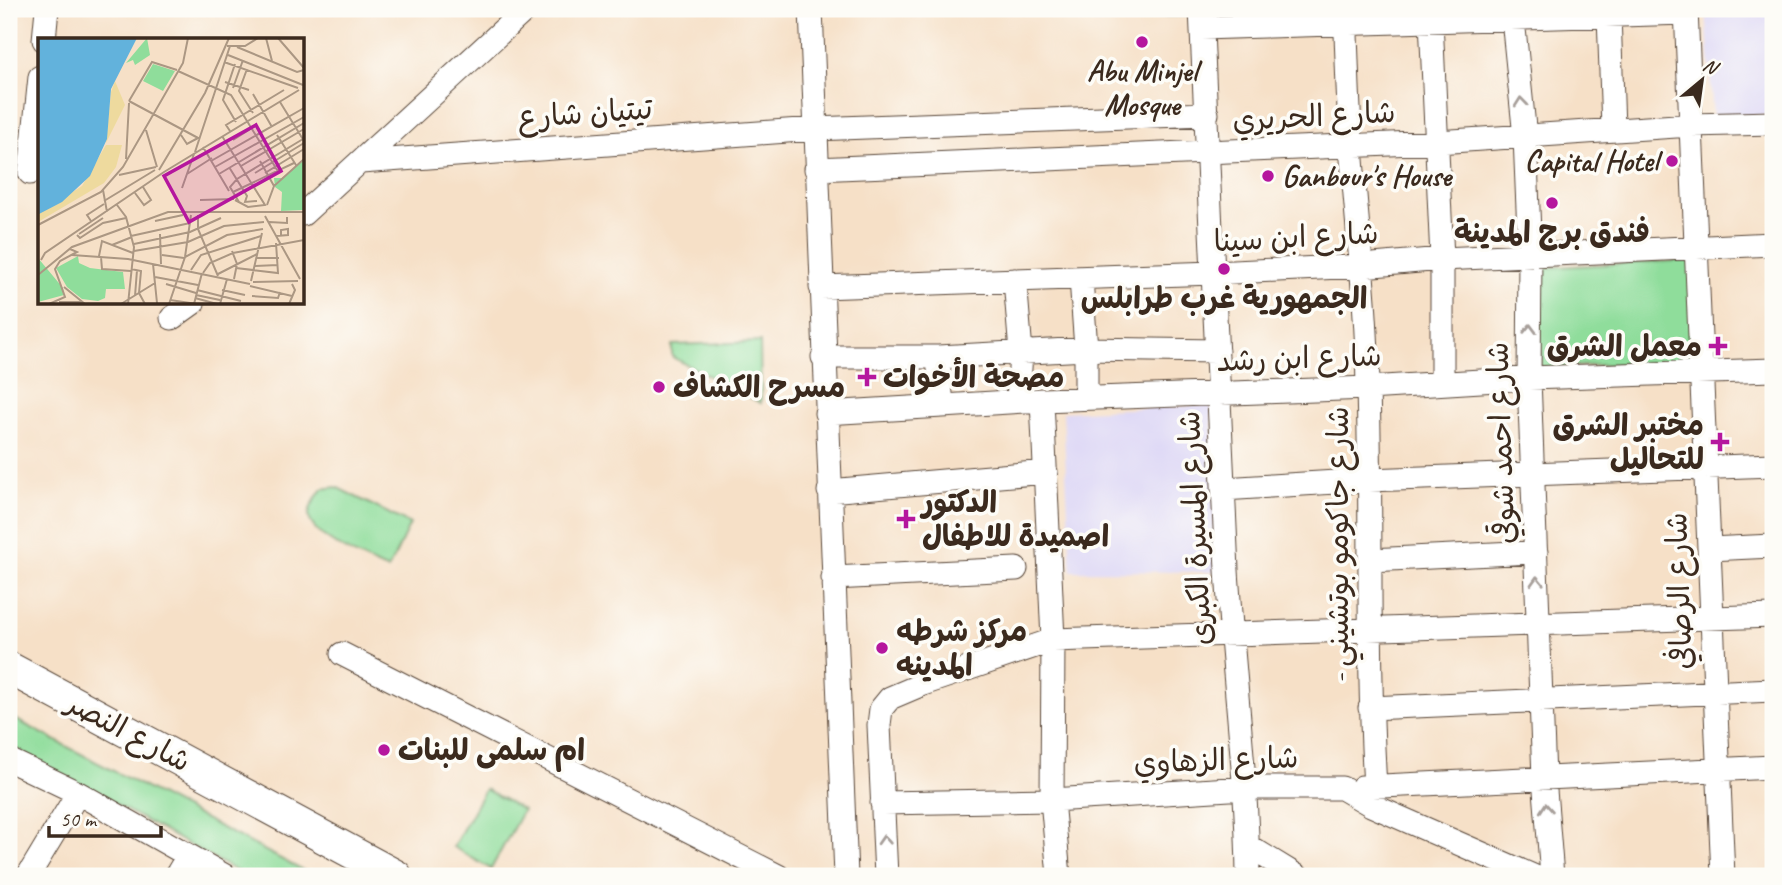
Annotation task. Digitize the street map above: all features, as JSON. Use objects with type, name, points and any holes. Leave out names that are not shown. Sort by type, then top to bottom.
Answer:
[{"type":"highway","name":"شارع النصر","points":[[9,668],[396,876]]},
{"type":"highway","name":"شارع النصر","points":[[9,689],[365,876]]},
{"type":"street","points":[[44,38],[47,9]]},
{"type":"street","points":[[304,213],[526,9]]},
{"type":"street","points":[[811,9],[846,876]]},
{"type":"street","points":[[1202,18],[1345,16],[1431,20],[1512,14],[1686,11]]},
{"type":"street","name":"شارع الرصافي","points":[[1686,11],[1723,876]]},
{"type":"street","name":"شارع احمد شوقي","points":[[1512,14],[1525,137],[1530,257],[1529,379],[1544,778],[1552,876]]},
{"type":"street","points":[[1609,14],[1613,129]]},
{"type":"street","name":"- شارع جاكومو بوتشيني","points":[[1345,16],[1368,388],[1370,708],[1376,787]]},
{"type":"street","name":"شارع المسيرة الكبرى","points":[[1202,18],[1223,489],[1231,635],[1245,788],[1248,876]]},
{"type":"street","points":[[1431,20],[1442,259],[1442,383]]},
{"type":"street","points":[[30,173],[38,96]]},
{"type":"street","name":"تيتيان شارع","points":[[360,162],[814,129],[1207,114]]},
{"type":"street","name":"شارع الحريري","points":[[816,169],[1437,142],[1613,129],[1773,123]]},
{"type":"street","name":"شارع ابن سينا","points":[[821,288],[1213,273],[1362,266],[1442,259],[1773,244]]},
{"type":"street","points":[[1081,278],[1086,398]]},
{"type":"street","points":[[1015,280],[1021,352],[1018,401]]},
{"type":"street","points":[[172,318],[192,304]]},
{"type":"street","points":[[823,357],[938,357],[1086,349],[1217,351]]},
{"type":"street","points":[[938,357],[943,406]]},
{"type":"street","name":"شارع ابن رشد","points":[[826,413],[1018,401],[1773,370]]},
{"type":"street","points":[[1042,400],[1053,640],[1052,800],[1059,876]]},
{"type":"street","points":[[1223,489],[1369,480],[1773,465]]},
{"type":"street","points":[[830,491],[1046,472]]},
{"type":"street","points":[[1709,549],[1773,546]]},
{"type":"street","points":[[1370,560],[1536,552]]},
{"type":"street","points":[[834,578],[1016,569]]},
{"type":"street","points":[[886,876],[879,725],[881,709],[890,698],[923,684],[1053,640],[1773,616]]},
{"type":"street","points":[[342,654],[778,876]]},
{"type":"street","points":[[1370,708],[1773,690]]},
{"type":"street","points":[[9,760],[78,793],[225,876]]},
{"type":"street","points":[[1342,789],[1773,767]]},
{"type":"street","name":"شارع الزهاوي","points":[[882,803],[1052,800],[1245,788],[1342,789],[1371,805],[1533,876]]},
{"type":"street","points":[[28,876],[78,793]]},
{"type":"street","points":[[1248,846],[1297,876]]},
{"type":"street","points":[[177,876],[188,856]]},
{"type":"shaded area","points":[[1706,9],[1773,9],[1773,115],[1713,117]]},
{"type":"shaded area","points":[[1211,405],[1219,572],[1071,571],[1063,412]]},
{"type":"green space","points":[[1104,9],[1193,9],[1194,15],[1105,18]]},
{"type":"green space","points":[[1691,260],[1696,361],[1541,368],[1536,268]]},
{"type":"green space","points":[[760,342],[761,403],[672,357],[672,345]]},
{"type":"green space","points":[[336,487],[410,524],[388,570],[341,547],[311,523],[309,514],[312,504],[322,489]]},
{"type":"green space","points":[[9,716],[313,876],[245,876],[9,745]]},
{"type":"green space","points":[[485,789],[523,810],[491,869],[453,847]]},
{"type":"place","name":"Abu Minjel Mosque","points":[[1142,42]]},
{"type":"place","name":"Capital Hotel","points":[[1672,161]]},
{"type":"place","name":"Ganbour's House","points":[[1268,176]]},
{"type":"place","name":"فندق برج المدينة","points":[[1552,203]]},
{"type":"place","name":"الجمهورية غرب طرابلس","points":[[1224,269]]},
{"type":"place","name":"معمل الشرق","points":[[1718,346]]},
{"type":"place","name":"مصحة الأخوات","points":[[867,377]]},
{"type":"place","name":"مسرح الكشاف","points":[[659,387]]},
{"type":"place","name":"مختبر الشرق للتحاليل","points":[[1720,442]]},
{"type":"place","name":"الدكتور اصميدة للاطفال","points":[[906,519]]},
{"type":"place","name":"مركز شرطه المدينه","points":[[882,648]]},
{"type":"place","name":"ام سلمى للبنات","points":[[384,750]]}]
